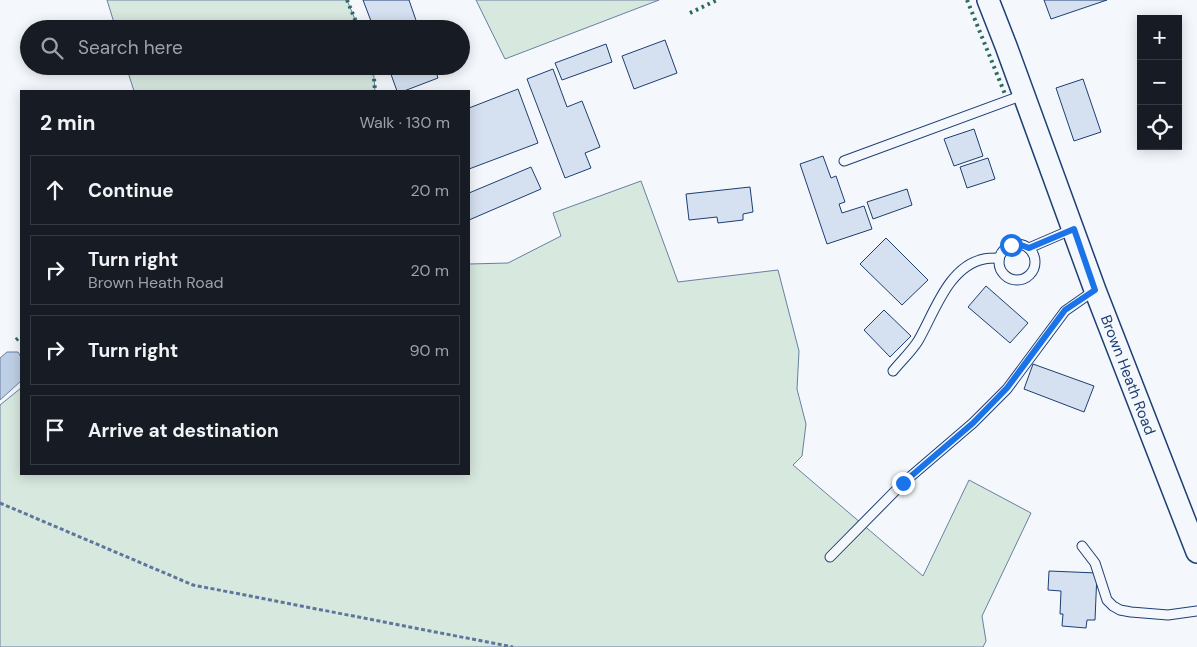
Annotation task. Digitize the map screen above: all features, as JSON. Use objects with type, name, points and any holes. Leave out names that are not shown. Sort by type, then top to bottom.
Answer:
[{"type":"street","name":"Brown Heath Road","points":[[988,0],[1095,290],[1197,552]]},
{"type":"lane","points":[[844,161],[1024,95]]},
{"type":"lane","points":[[1029,248],[1074,229]]},
{"type":"lane","points":[[1011,245],[1024,245],[1029,248],[1036,264],[1031,274],[1021,280],[1015,280],[1009,279],[1004,275],[999,264],[999,258],[1002,252],[1011,245]]},
{"type":"lane","points":[[893,371],[916,343],[944,291],[953,279],[971,264],[983,259],[999,258]]},
{"type":"lane","points":[[830,557],[903,483],[973,423],[1007,388],[1065,310],[1095,290]]},
{"type":"lane","points":[[1082,546],[1095,563],[1107,600],[1120,610],[1168,615],[1197,611]]},
{"type":"path","points":[[0,503],[193,585],[513,647]]},
{"type":"shaded area","points":[[107,0],[347,0],[355,20],[113,20]]},
{"type":"shaded area","points":[[476,0],[659,0],[505,59]]},
{"type":"shaded area","points":[[129,75],[374,75],[375,90],[134,90]]},
{"type":"shaded area","points":[[641,181],[678,282],[778,270],[799,351],[797,389],[806,424],[802,456],[793,465],[923,576],[969,480],[1031,513],[982,616],[986,641],[983,647],[0,647],[0,405],[20,389],[20,475],[470,475],[470,264],[508,263],[561,236],[553,213]]},
{"type":"water","points":[[7,352],[18,352],[20,355],[20,382],[0,400],[0,358]]},
{"type":"building","points":[[363,0],[409,0],[416,20],[371,20]]},
{"type":"building","points":[[1044,0],[1107,0],[1051,19]]},
{"type":"building","points":[[665,40],[677,73],[634,89],[622,56]]},
{"type":"building","points":[[606,44],[612,62],[562,80],[555,63]]},
{"type":"building","points":[[553,69],[567,107],[582,101],[600,147],[585,153],[591,168],[565,178],[527,79]]},
{"type":"building","points":[[391,75],[437,75],[438,78],[407,90],[397,90]]},
{"type":"building","points":[[1083,79],[1101,132],[1074,141],[1056,88]]},
{"type":"building","points":[[518,89],[538,143],[470,169],[470,108]]},
{"type":"building","points":[[974,129],[983,156],[954,166],[944,139]]},
{"type":"building","points":[[823,156],[831,178],[836,176],[845,202],[839,204],[842,213],[864,206],[872,229],[827,244],[800,164]]},
{"type":"building","points":[[988,158],[995,179],[967,188],[960,167]]},
{"type":"building","points":[[531,167],[541,189],[470,220],[470,193]]},
{"type":"building","points":[[750,187],[753,212],[743,214],[743,220],[718,223],[717,217],[689,220],[686,194]]},
{"type":"building","points":[[907,189],[912,205],[873,219],[867,202]]},
{"type":"building","points":[[886,238],[928,280],[902,305],[860,264]]},
{"type":"building","points":[[986,286],[1028,323],[1010,343],[968,307]]},
{"type":"building","points":[[884,310],[911,336],[890,357],[864,330]]},
{"type":"building","points":[[1033,364],[1094,386],[1084,412],[1024,389]]},
{"type":"building","points":[[1049,571],[1097,573],[1095,620],[1087,620],[1086,628],[1062,626],[1063,614],[1060,614],[1061,591],[1048,590]]},
{"type":"hedge","points":[[347,0],[355,20]]},
{"type":"hedge","points":[[690,13],[717,0]]},
{"type":"hedge","points":[[967,0],[1005,94]]},
{"type":"hedge","points":[[374,75],[375,90]]},
{"type":"hedge","points":[[16,340],[20,337]]},
{"type":"route","points":[[903,483],[973,423],[1007,388],[1065,310],[1095,290],[1074,229],[1029,248],[1024,245],[1011,245]]}]
